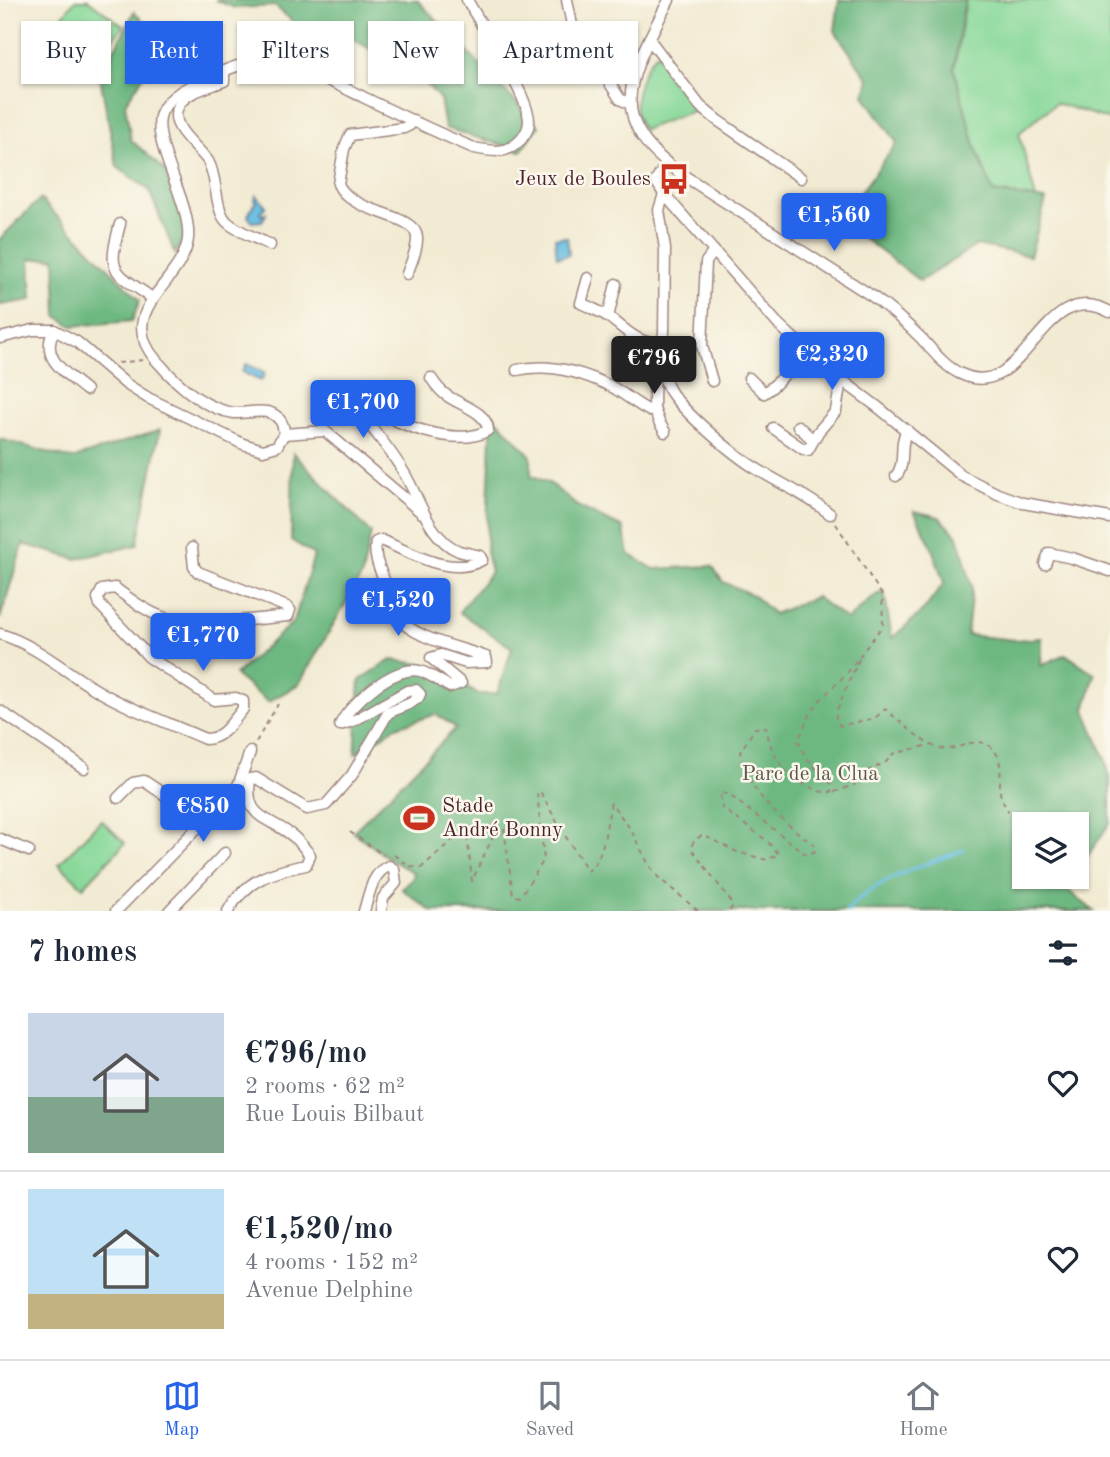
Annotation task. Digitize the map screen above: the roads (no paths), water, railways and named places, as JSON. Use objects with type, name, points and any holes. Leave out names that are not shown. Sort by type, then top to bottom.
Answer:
[{"type":"street","points":[[0,338],[33,330],[54,330],[77,342],[136,392],[243,444],[263,450],[271,449],[282,440],[284,434],[281,421],[270,413],[234,413],[211,405],[171,376],[148,349],[142,329],[143,318],[152,298],[185,252],[188,230],[160,135],[160,113],[175,95],[185,89],[224,71],[256,62],[284,65],[328,81],[460,142],[489,151],[510,148],[526,133],[529,123],[523,99],[467,0]]},
{"type":"street","points":[[567,0],[572,25],[620,99],[630,104]]},
{"type":"street","points":[[669,0],[636,70],[630,104],[637,132],[655,155],[666,164],[872,296],[901,318],[944,362],[963,375],[982,378],[1002,372],[1020,358],[1049,322],[1070,309],[1095,307],[1110,312]]},
{"type":"street","points":[[649,39],[699,106],[801,177]]},
{"type":"street","points":[[224,71],[225,81],[200,90],[183,100],[177,108],[176,118],[179,126],[207,159],[214,172],[221,209],[228,222],[270,245]]},
{"type":"street","points":[[407,274],[417,239],[415,230],[401,220],[352,201],[338,184],[344,149],[350,135],[404,128],[413,120]]},
{"type":"street","points":[[666,164],[656,181],[664,194],[777,323],[841,380],[962,476],[1023,503],[1110,518]]},
{"type":"street","points":[[664,194],[659,210],[665,249],[664,332],[658,343],[654,409],[665,432]]},
{"type":"street","points":[[120,224],[112,255],[114,267],[119,275],[152,298]]},
{"type":"street","points":[[712,382],[702,346],[706,262],[714,251]]},
{"type":"street","points":[[588,278],[581,303],[608,317],[640,340],[658,343]]},
{"type":"street","points":[[608,317],[616,284]]},
{"type":"street","points":[[54,330],[48,346],[50,354],[56,364],[86,390]]},
{"type":"street","points":[[658,343],[668,388],[687,410],[750,465],[808,496],[830,514]]},
{"type":"street","points":[[749,378],[764,393],[773,387],[796,358],[798,343]]},
{"type":"street","points":[[517,370],[536,365],[559,368],[608,385],[644,408],[650,411],[654,409]]},
{"type":"street","points":[[422,513],[405,474],[383,441],[349,399],[351,396],[359,398],[397,421],[426,431],[460,437],[474,436],[488,430],[480,415],[445,394],[431,378]]},
{"type":"street","points":[[773,428],[808,450],[836,411],[841,380]]},
{"type":"street","points":[[798,426],[813,440]]},
{"type":"street","points":[[896,476],[903,465],[903,436],[907,430]]},
{"type":"street","points":[[229,911],[239,894],[254,881],[282,869],[306,865],[310,855],[294,836],[258,816],[249,803],[250,779],[256,778],[307,809],[326,805],[352,775],[388,713],[411,703],[420,694],[416,690],[407,691],[340,725],[345,713],[389,676],[418,670],[450,687],[461,683],[431,658],[441,655],[466,663],[487,662],[486,657],[423,637],[402,621],[393,610],[375,554],[375,546],[379,540],[446,566],[465,566],[482,560],[480,556],[456,550],[442,538],[422,513],[325,431],[284,434]]},
{"type":"street","points":[[0,634],[55,662],[92,687],[205,739],[215,739],[243,709],[243,701],[236,698],[214,700],[149,657],[100,605],[99,598],[102,590],[115,588],[143,608],[164,618],[183,620],[228,621],[288,616],[290,610],[287,607],[198,572],[194,567],[192,548]]},
{"type":"street","points":[[1045,564],[1049,553],[1110,571]]},
{"type":"street","points":[[0,711],[84,768]]},
{"type":"street","points":[[116,911],[238,786],[250,752]]},
{"type":"street","points":[[118,798],[133,783],[144,781],[189,811],[199,825]]},
{"type":"street","points":[[0,839],[29,852]]},
{"type":"street","points":[[169,911],[225,853]]},
{"type":"street","points":[[364,911],[376,876],[381,869],[392,868],[396,883],[383,898],[381,911]]},
{"type":"water","points":[[256,195],[266,206],[260,212],[261,215],[266,214],[262,221],[252,222],[248,216],[257,202]]},
{"type":"water","points":[[567,237],[569,255],[557,257],[555,238]]},
{"type":"water","points":[[246,364],[265,373],[261,381],[242,372]]},
{"type":"waterway","points":[[847,911],[886,881],[964,850]]},
{"type":"place","name":"Jeux de Boules","points":[[674,179]]},
{"type":"place","name":"Stade André Bonny","points":[[419,818]]},
{"type":"park label","name":"Parc de la Clua","points":[[810,774]]}]
